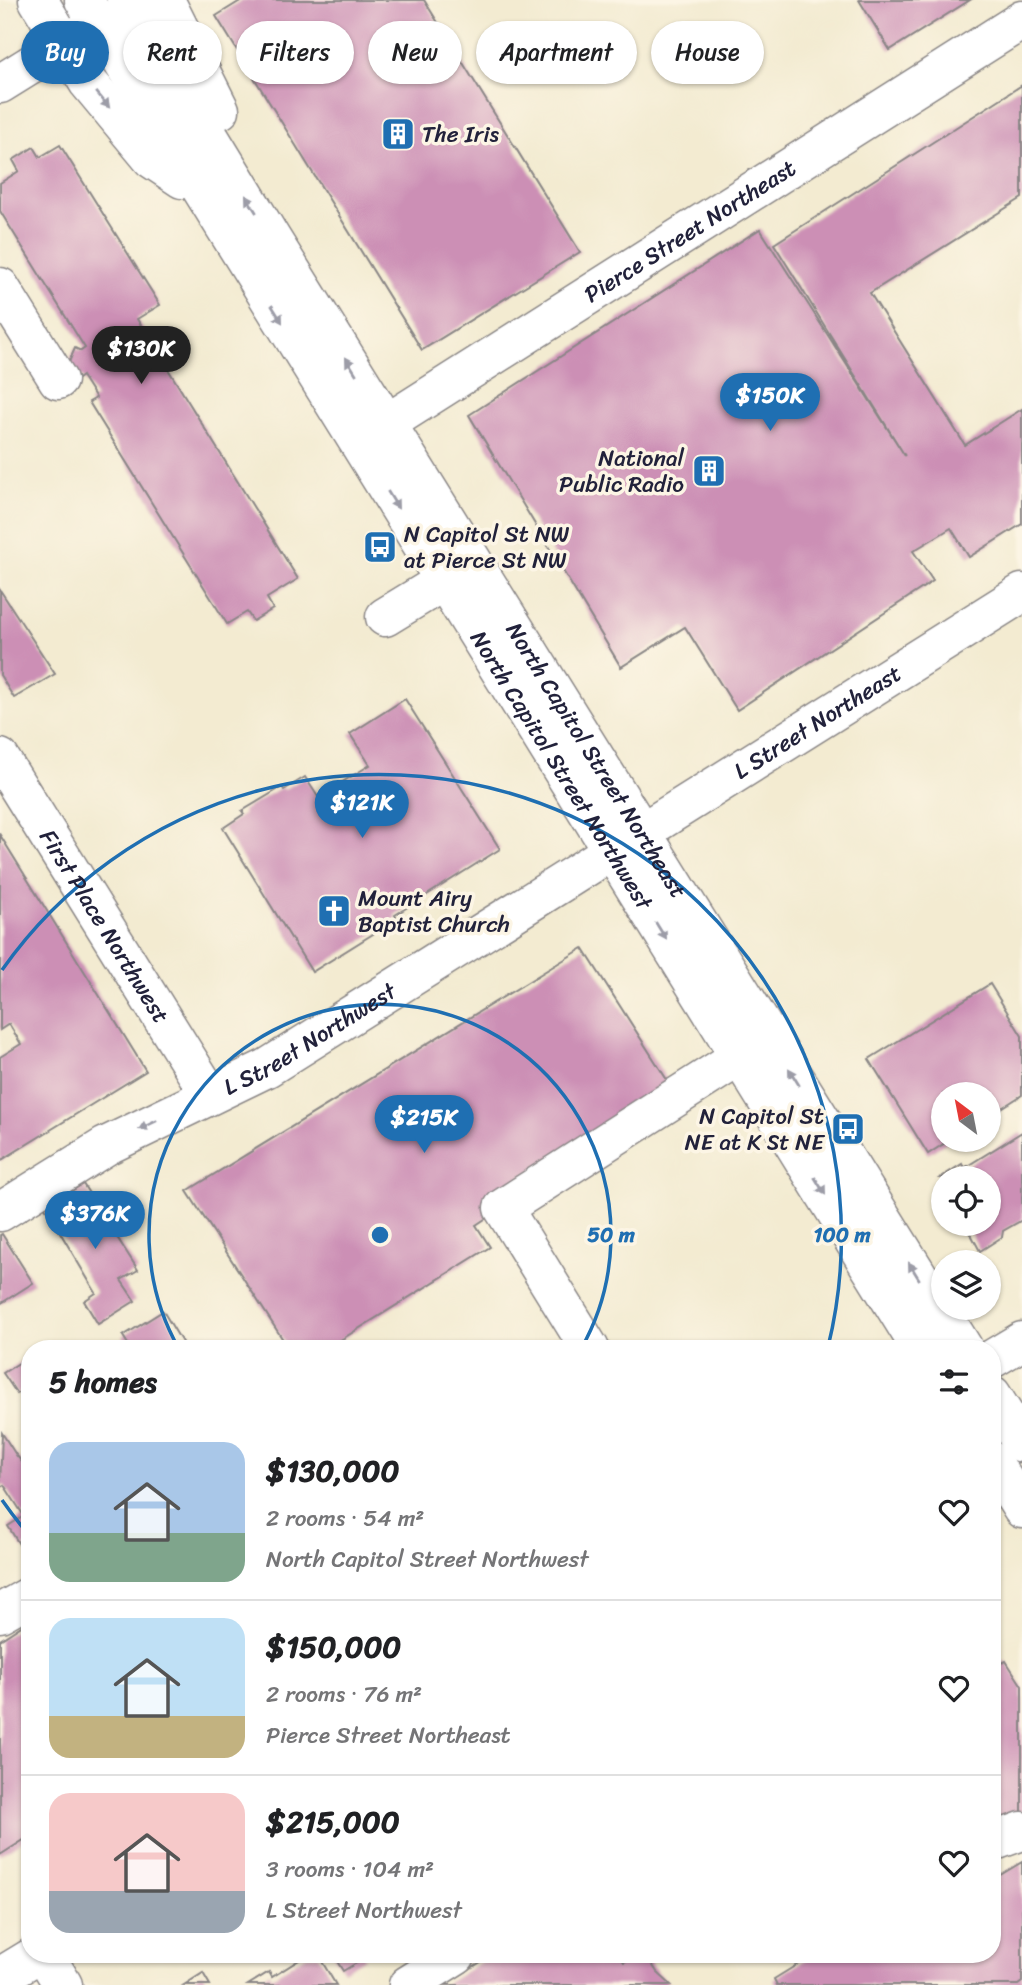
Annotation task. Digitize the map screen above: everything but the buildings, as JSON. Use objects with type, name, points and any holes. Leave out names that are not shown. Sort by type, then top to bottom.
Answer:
[{"type":"main road","points":[[38,0],[51,21]]},
{"type":"main road","points":[[98,21],[123,4]]},
{"type":"main road","points":[[123,4],[222,113],[216,181]]},
{"type":"main road","points":[[123,4],[216,181]]},
{"type":"main road","name":"Pierce Street Northeast","points":[[372,433],[1022,20]]},
{"type":"main road","points":[[0,84],[21,71]]},
{"type":"main road","points":[[91,84],[152,159],[216,181]]},
{"type":"main road","name":"North Capitol Street Northwest","points":[[216,181],[372,433],[444,581],[627,842],[740,1057],[916,1340]]},
{"type":"main road","points":[[0,287],[58,380]]},
{"type":"main road","name":"North Capitol Street Northeast","points":[[372,433],[627,842],[958,1340]]},
{"type":"main road","points":[[385,617],[444,581]]},
{"type":"main road","name":"L Street Northeast","points":[[627,842],[1022,593]]},
{"type":"main road","name":"First Place Northwest","points":[[0,758],[210,1096]]},
{"type":"main road","name":"L Street Northwest","points":[[0,1212],[106,1146],[267,1068],[627,842]]},
{"type":"main road","points":[[584,1340],[503,1208],[740,1057]]},
{"type":"main road","points":[[1001,1354],[1022,1341]]},
{"type":"main road","points":[[1001,1409],[1022,1443]]},
{"type":"main road","points":[[1001,1475],[1022,1509]]},
{"type":"main road","points":[[0,1614],[21,1601]]},
{"type":"main road","points":[[1001,1839],[1022,1831]]},
{"type":"main road","points":[[0,1977],[23,1963]]},
{"type":"main road","points":[[50,1963],[64,1985]]},
{"type":"main road","points":[[408,1985],[443,1963]]},
{"type":"place","name":"The Iris","points":[[398,134]]},
{"type":"place","name":"National Public Radio","points":[[709,471]]},
{"type":"place","name":"N Capitol St NW at Pierce St NW","points":[[380,547]]},
{"type":"place","name":"Mount Airy Baptist Church","points":[[334,911]]},
{"type":"place","name":"N Capitol St NE at K St NE","points":[[848,1129]]}]
